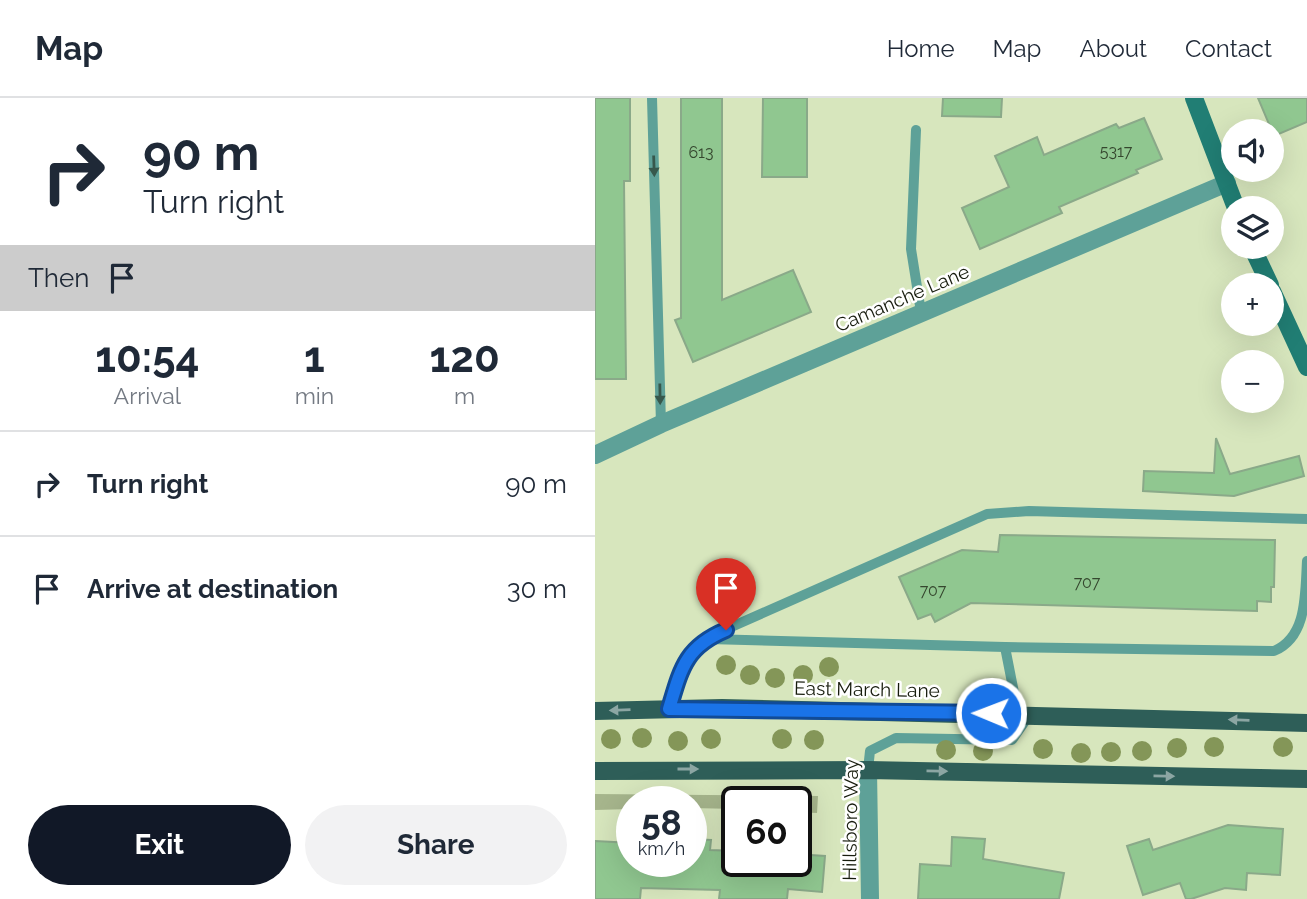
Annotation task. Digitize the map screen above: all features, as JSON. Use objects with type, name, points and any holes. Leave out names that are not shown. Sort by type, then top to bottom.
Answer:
[{"type":"main road","name":"East March Lane","points":[[595,711],[669,709],[1024,713],[1307,723]]},
{"type":"main road","points":[[595,771],[869,770],[1307,779]]},
{"type":"street","points":[[1193,98],[1232,196]]},
{"type":"street","name":"Camanche Lane","points":[[595,455],[661,424],[1227,183]]},
{"type":"street","points":[[1284,317],[1307,367]]},
{"type":"street","name":"Hillsboro Way","points":[[869,770],[870,899]]},
{"type":"lane","points":[[652,98],[661,424]]},
{"type":"lane","points":[[916,130],[911,249],[922,312]]},
{"type":"lane","points":[[669,709],[689,653],[704,639],[987,514],[1029,511],[1307,519]]},
{"type":"lane","points":[[704,639],[1005,647],[1274,650],[1287,646],[1303,628],[1307,561]]},
{"type":"lane","points":[[1005,647],[1024,713]]},
{"type":"lane","name":"Hillsboro Way","points":[[869,770],[870,751],[895,738],[1012,740],[1024,713]]},
{"type":"green space","points":[[595,794],[616,794],[616,809],[595,810]]},
{"type":"green space","points":[[707,795],[721,795],[721,809],[707,808]]},
{"type":"green space","points":[[812,796],[818,796],[817,813],[812,813]]},
{"type":"building","points":[[595,98],[630,98],[630,181],[624,181],[626,379],[595,379]]},
{"type":"building","points":[[681,98],[722,98],[722,300],[793,270],[811,312],[693,362],[675,320],[681,318]]},
{"type":"building","points":[[763,98],[807,98],[807,177],[762,177]]},
{"type":"building","points":[[943,98],[1002,98],[1001,117],[942,116]]},
{"type":"building","points":[[1258,98],[1307,98],[1307,122],[1284,132],[1284,119],[1267,119]]},
{"type":"building","points":[[1144,118],[1162,159],[1136,170],[1138,173],[1059,207],[1062,213],[980,249],[962,208],[1009,187],[995,156],[1037,137],[1044,155],[1116,124],[1119,128]]},
{"type":"building","points":[[1216,438],[1230,474],[1299,456],[1304,476],[1234,496],[1143,491],[1144,471],[1214,473]]},
{"type":"building","points":[[1000,535],[1275,540],[1271,602],[1257,601],[1257,611],[971,603],[935,622],[931,614],[918,619],[899,577],[962,550],[998,552]]},
{"type":"building","points":[[1228,825],[1283,829],[1280,875],[1247,873],[1246,890],[1225,888],[1191,899],[1186,899],[1180,883],[1143,895],[1127,846],[1149,839],[1153,850]]},
{"type":"building","points":[[952,837],[985,839],[983,859],[1064,873],[1059,899],[918,899],[920,864],[951,866]]},
{"type":"building","points":[[707,840],[711,840],[710,850],[721,850],[721,877],[812,877],[812,855],[825,856],[822,892],[788,889],[787,899],[719,899],[720,890],[641,888],[640,899],[595,899],[595,841],[616,842],[616,877],[707,877]]},
{"type":"route","points":[[726,630],[704,639],[689,653],[669,709],[991,713]]}]
